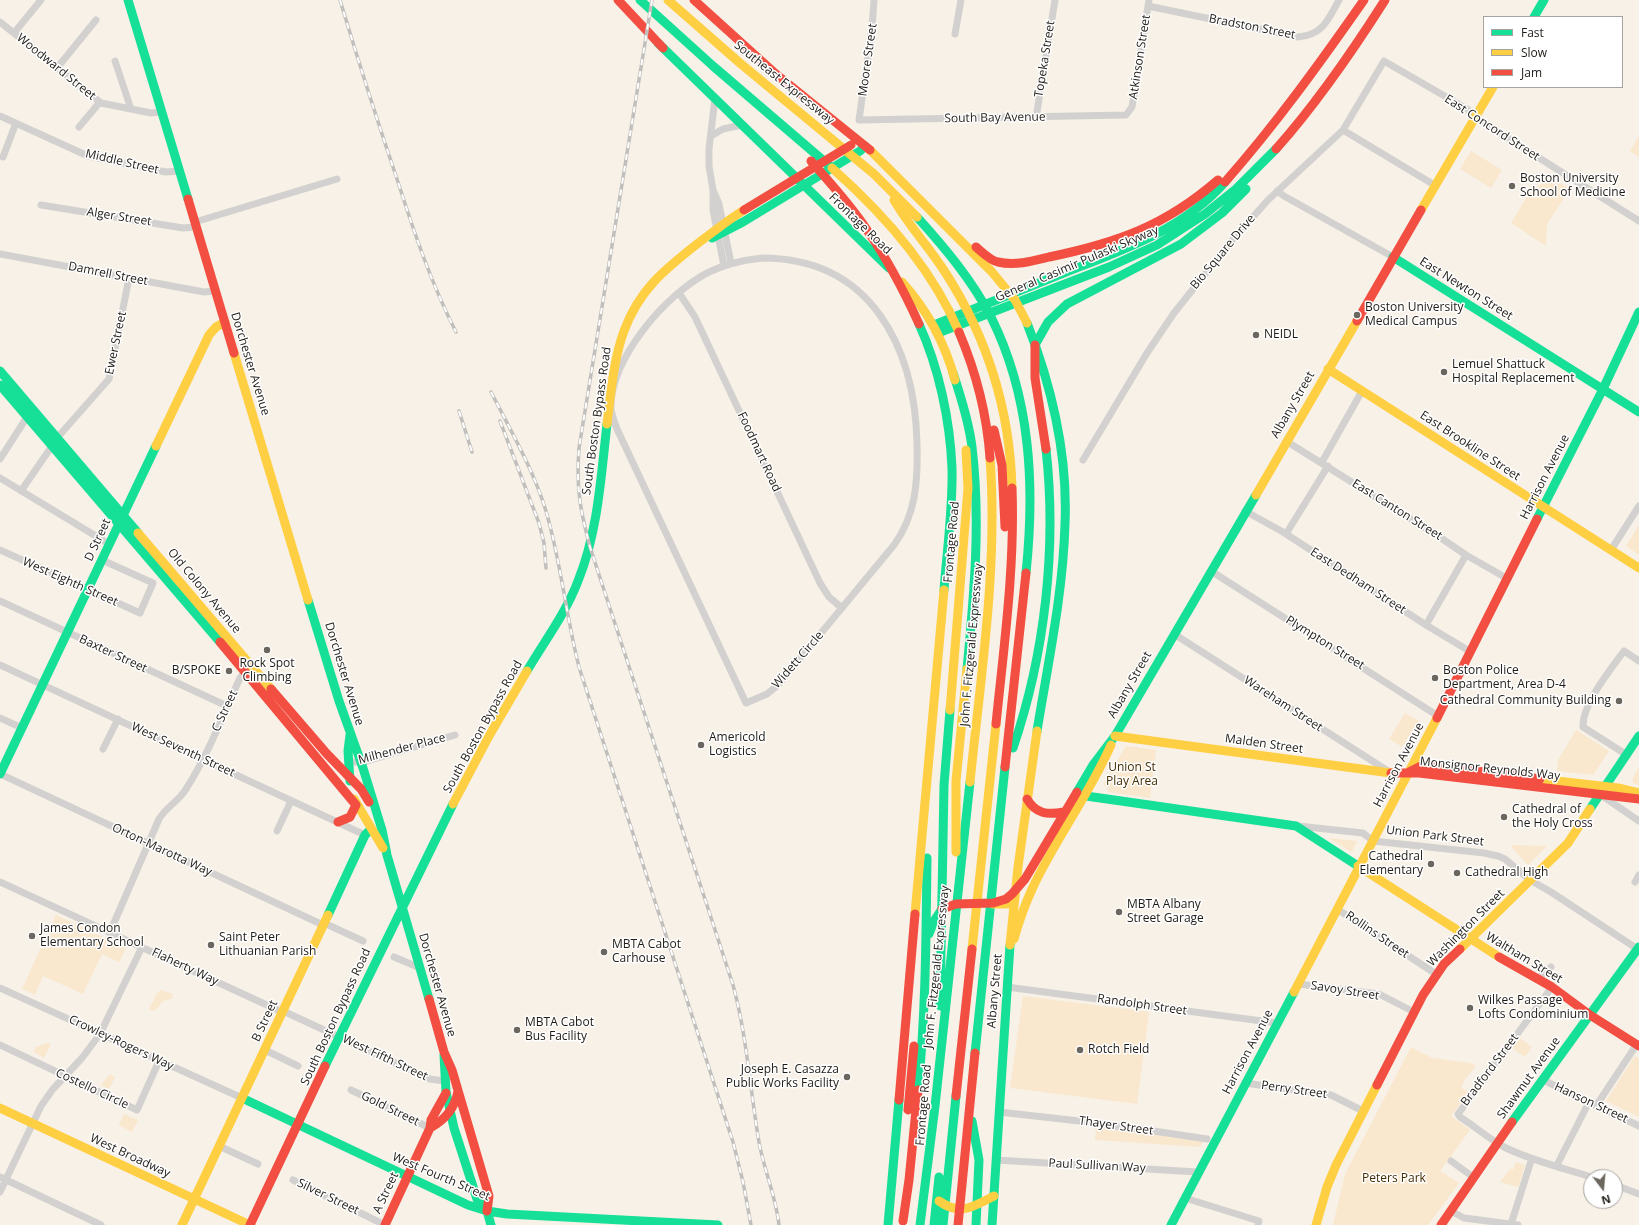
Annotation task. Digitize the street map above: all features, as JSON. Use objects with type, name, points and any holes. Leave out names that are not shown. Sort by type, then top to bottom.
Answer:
[{"type":"main road","name":"Dorchester Avenue","points":[[128,0],[350,735],[356,745],[382,830],[387,855],[444,1052],[458,1091],[489,1196],[486,1211]]},
{"type":"main road","name":"Frontage Road","points":[[609,0],[663,48],[742,125],[799,176],[856,237],[906,286],[938,326],[953,373],[965,434],[968,488],[945,767],[939,1086],[923,1225]]},
{"type":"main road","points":[[618,0],[663,48]]},
{"type":"main road","points":[[640,0],[707,62],[792,134],[812,162],[843,198],[873,238],[904,293],[926,342],[942,391],[951,441],[952,486],[888,1225]]},
{"type":"main road","name":"Southeast Expressway","points":[[668,0],[716,43],[836,141],[884,184]]},
{"type":"main road","points":[[694,0],[859,146],[982,260],[1004,285],[1021,310],[1047,381],[1059,434],[1065,488],[1064,549],[1059,592],[1026,799],[1008,959]]},
{"type":"main road","name":"General Casimir Pulaski Skyway","points":[[938,326],[1142,242],[1176,223],[1210,198],[1246,160],[1308,81],[1364,0]]},
{"type":"main road","name":"General Casimir Pulaski Skyway","points":[[938,326],[1097,271],[1161,243],[1201,218],[1236,190],[1282,141],[1331,80],[1385,0]]},
{"type":"main road","points":[[1535,16],[1544,0]]},
{"type":"main road","name":"Albany Street","points":[[992,1225],[1008,959],[1017,927],[1029,894],[1101,770],[1115,736],[1492,88]]},
{"type":"main road","name":"John F. Fitzgerald Expressway","points":[[792,134],[868,203],[895,231],[934,283],[954,319],[979,389],[992,464],[994,528],[989,606],[959,839],[958,890],[920,1225]]},
{"type":"main road","points":[[1006,768],[1022,722],[1031,684],[1043,623],[1049,569],[1051,530],[1049,485],[1044,433],[1034,371],[1035,345],[1048,321],[1066,304],[1170,251],[1193,237],[1212,222],[1235,201],[1256,177],[1282,141]]},
{"type":"main road","name":"South Boston Bypass Road","points":[[250,1225],[370,972],[472,767],[569,600],[584,567],[597,505],[614,368],[618,349],[627,323],[642,295],[655,279],[676,260],[738,214],[799,176],[859,146]]},
{"type":"main road","name":"South Boston Bypass Road","points":[[700,242],[743,222],[807,184],[859,146]]},
{"type":"main road","points":[[937,218],[959,232],[996,262],[1001,264],[1013,264],[1094,248],[1143,230],[1193,201],[1225,174],[1246,160]]},
{"type":"main road","points":[[884,184],[938,240],[958,265],[976,291],[992,320],[1005,348],[1013,372],[1022,408],[1030,472],[1030,536],[969,1104],[958,1225]]},
{"type":"main road","points":[[884,184],[906,220],[929,247],[944,270],[976,326],[993,369],[1006,423],[1013,492],[1012,566],[934,1225]]},
{"type":"main road","name":"East Newton Street","points":[[1393,257],[1639,412]]},
{"type":"main road","name":"Harrison Avenue","points":[[1171,1225],[1438,716],[1603,389],[1639,312]]},
{"type":"main road","name":"D Street","points":[[0,774],[209,335],[216,327],[225,322]]},
{"type":"main road","name":"East Brookline Street","points":[[1328,369],[1639,568]]},
{"type":"main road","name":"Old Colony Avenue","points":[[0,371],[2,384],[27,417],[54,442],[119,524],[248,668],[366,796],[382,830]]},
{"type":"main road","points":[[953,373],[962,399],[972,446],[976,505],[974,587],[957,776],[959,839]]},
{"type":"main road","name":"Old Colony Avenue","points":[[2,384],[54,442],[123,514],[248,668],[356,805]]},
{"type":"main road","points":[[943,1225],[1002,600],[1005,537],[1004,492],[999,447],[979,389]]},
{"type":"main road","name":"Dorchester Avenue","points":[[350,735],[348,748],[349,778],[356,805],[368,832],[387,855]]},
{"type":"main road","name":"Albany Street","points":[[942,909],[946,906],[957,904],[993,904],[1005,900],[1015,892],[1025,879],[1097,759],[1115,736]]},
{"type":"main road","name":"Malden Street","points":[[1115,736],[1392,773],[1409,772]]},
{"type":"main road","name":"Washington Street","points":[[1316,1225],[1330,1179],[1422,995],[1444,964],[1568,843],[1639,736]]},
{"type":"main road","name":"Monsignor Reynolds Way","points":[[1409,772],[1418,767],[1428,765],[1606,786],[1639,793]]},
{"type":"main road","name":"Monsignor Reynolds Way","points":[[1409,772],[1639,799]]},
{"type":"main road","name":"Union Park Street","points":[[1086,796],[1154,807],[1255,819],[1296,826]]},
{"type":"main road","points":[[1026,799],[1031,807],[1042,814],[1049,815],[1064,812]]},
{"type":"main road","points":[[338,822],[344,821],[350,817],[355,811],[356,805]]},
{"type":"main road","points":[[903,1221],[912,1157],[924,1022],[927,845],[923,815]]},
{"type":"main road","name":"Waltham Street","points":[[1296,826],[1470,938],[1552,987],[1590,1015],[1638,1045]]},
{"type":"main road","name":"B Street","points":[[182,1225],[368,832]]},
{"type":"main road","points":[[993,904],[1014,904]]},
{"type":"main road","points":[[905,1200],[904,1180],[908,1113],[921,964],[929,934],[942,909]]},
{"type":"main road","name":"Shawmut Avenue","points":[[1441,1225],[1497,1143],[1639,949]]},
{"type":"main road","name":"Dorchester Avenue","points":[[444,1052],[443,1073],[450,1111],[477,1199],[486,1211],[491,1225]]},
{"type":"main road","name":"A Street","points":[[430,1128],[441,1121],[450,1111],[456,1101],[458,1091]]},
{"type":"main road","name":"A Street","points":[[385,1225],[430,1128],[432,1118],[446,1093]]},
{"type":"main road","name":"West Fourth Street","points":[[242,1098],[308,1131],[468,1205],[486,1211],[507,1214],[718,1225]]},
{"type":"main road","points":[[969,1104],[979,1160],[976,1225]]},
{"type":"main road","name":"West Broadway","points":[[0,1108],[250,1225]]},
{"type":"main road","points":[[928,1181],[935,1197],[947,1207],[954,1209],[969,1209],[994,1196]]},
{"type":"street","points":[[14,33],[41,0]]},
{"type":"street","name":"Moore Street","points":[[859,120],[872,28],[874,0]]},
{"type":"street","points":[[955,34],[961,0]]},
{"type":"street","name":"Topeka Street","points":[[1036,118],[1054,0]]},
{"type":"street","name":"Bradston Street","points":[[1149,3],[1298,36],[1314,34],[1319,30],[1329,18],[1339,0]]},
{"type":"street","name":"Atkinson Street","points":[[1129,113],[1132,107],[1149,3]]},
{"type":"street","points":[[57,68],[96,20]]},
{"type":"street","name":"Woodward Street","points":[[0,22],[100,102],[152,114],[162,112]]},
{"type":"street","points":[[115,61],[131,109]]},
{"type":"street","name":"East Concord Street","points":[[1384,61],[1467,109],[1476,117],[1542,161],[1639,221]]},
{"type":"street","name":"Bio Square Drive","points":[[1083,460],[1147,353],[1174,313],[1229,244],[1277,191],[1343,130],[1384,61]]},
{"type":"street","points":[[715,98],[709,160],[713,190],[713,210],[724,266]]},
{"type":"street","points":[[79,127],[100,102]]},
{"type":"street","name":"South Bay Avenue","points":[[859,120],[1123,116],[1129,113]]},
{"type":"street","name":"Middle Street","points":[[0,116],[88,156],[166,172],[180,171]]},
{"type":"street","points":[[3,158],[16,123]]},
{"type":"street","points":[[711,136],[723,129],[742,125]]},
{"type":"street","points":[[1343,130],[1436,186]]},
{"type":"street","name":"Alger Street","points":[[41,205],[183,228],[337,179]]},
{"type":"street","points":[[713,190],[719,204],[731,263]]},
{"type":"street","name":"East Newton Street","points":[[1277,191],[1393,257]]},
{"type":"street","name":"Damrell Street","points":[[0,254],[204,292],[216,291]]},
{"type":"street","name":"Widett Circle","points":[[782,258],[809,264],[837,276],[864,297],[880,316],[893,338],[907,371],[913,394],[917,420],[918,474],[914,504],[909,519],[899,539],[775,688],[746,703],[617,429],[612,413],[612,397],[615,382],[630,350],[653,317],[679,293],[702,276],[731,263],[754,259],[782,258]]},
{"type":"street","name":"Ewer Street","points":[[22,491],[54,442],[109,379],[129,278]]},
{"type":"street","name":"Foodmart Road","points":[[679,293],[695,317],[823,588],[829,597],[842,608]]},
{"type":"street","points":[[1286,534],[1325,464],[1362,391]]},
{"type":"street","points":[[0,459],[27,417]]},
{"type":"street","name":"East Canton Street","points":[[1286,441],[1325,464],[1466,555],[1508,579]]},
{"type":"street","points":[[0,478],[109,544]]},
{"type":"street","points":[[1611,550],[1639,506]]},
{"type":"street","name":"East Dedham Street","points":[[1245,511],[1286,534],[1470,652]]},
{"type":"street","name":"West Eighth Street","points":[[0,550],[140,613],[153,583],[102,560]]},
{"type":"street","points":[[1426,625],[1466,555]]},
{"type":"street","name":"Plympton Street","points":[[1211,571],[1438,716]]},
{"type":"street","name":"Baxter Street","points":[[0,601],[227,706]]},
{"type":"street","name":"Wareham Street","points":[[1174,634],[1392,773]]},
{"type":"street","points":[[1627,755],[1583,726],[1583,718],[1597,689],[1624,651],[1639,661]]},
{"type":"street","name":"West Seventh Street","points":[[0,665],[291,801],[338,822],[368,832]]},
{"type":"street","name":"C Street","points":[[110,932],[162,814],[183,794],[202,760],[240,678],[248,668]]},
{"type":"street","points":[[0,718],[22,728]]},
{"type":"street","points":[[103,749],[118,719]]},
{"type":"street","name":"Milhender Place","points":[[348,762],[361,762],[455,735]]},
{"type":"street","name":"Orton-Marotta Way","points":[[0,774],[148,844],[363,941]]},
{"type":"street","points":[[1601,794],[1639,821]]},
{"type":"street","points":[[277,831],[291,801]]},
{"type":"street","name":"Union Park Street","points":[[1296,826],[1363,833],[1373,841],[1484,853],[1498,856],[1505,859],[1530,880],[1639,949]]},
{"type":"street","points":[[1635,882],[1639,875]]},
{"type":"street","name":"Flaherty Way","points":[[0,882],[283,1012]]},
{"type":"street","name":"Rollins Street","points":[[1337,909],[1436,974]]},
{"type":"street","points":[[0,1192],[3,1178],[45,1100],[82,1058],[100,1034],[142,947]]},
{"type":"street","points":[[394,956],[420,968]]},
{"type":"street","points":[[1542,976],[1551,967]]},
{"type":"street","name":"Savoy Street","points":[[1298,984],[1378,994],[1414,1012]]},
{"type":"street","name":"Randolph Street","points":[[1007,987],[1277,1023]]},
{"type":"street","name":"Bradford Street","points":[[1497,1143],[1460,1117],[1458,1113],[1552,987]]},
{"type":"street","name":"Crowley-Rogers Way","points":[[0,988],[242,1098]]},
{"type":"street","name":"West Fifth Street","points":[[283,1012],[430,1079],[444,1081]]},
{"type":"street","name":"Costello Circle","points":[[0,1045],[136,1110],[158,1061]]},
{"type":"street","points":[[1596,1106],[1638,1045]]},
{"type":"street","points":[[265,1050],[298,1066]]},
{"type":"street","name":"Hanson Street","points":[[1543,1080],[1639,1126]]},
{"type":"street","name":"Perry Street","points":[[1246,1083],[1331,1095],[1363,1111]]},
{"type":"street","name":"Gold Street","points":[[351,1090],[430,1128]]},
{"type":"street","points":[[1557,1165],[1589,1102]]},
{"type":"street","name":"Thayer Street","points":[[999,1115],[1097,1123],[1207,1139]]},
{"type":"street","points":[[1497,1143],[1532,1158],[1583,1174]]},
{"type":"street","points":[[219,1146],[258,1164]]},
{"type":"street","points":[[1451,1211],[1464,1218],[1514,1224],[1532,1158]]},
{"type":"street","name":"Paul Sullivan Way","points":[[996,1160],[1198,1172]]},
{"type":"street","points":[[1451,1161],[1473,1177]]},
{"type":"street","points":[[3,1178],[101,1225]]},
{"type":"street","name":"Silver Street","points":[[292,1180],[385,1225]]},
{"type":"street","points":[[1623,1188],[1639,1194]]},
{"type":"street","points":[[1185,1198],[1259,1221],[1258,1225]]},
{"type":"green space","points":[[1639,136],[1639,157],[1630,151]]},
{"type":"green space","points":[[1471,151],[1502,170],[1491,188],[1460,169]]},
{"type":"green space","points":[[1547,175],[1570,189],[1547,224],[1546,246],[1511,223],[1531,190],[1536,191]]},
{"type":"green space","points":[[1639,525],[1639,555],[1626,546]]},
{"type":"green space","points":[[1405,713],[1419,721],[1402,747],[1389,739]]},
{"type":"green space","points":[[1576,730],[1609,751],[1593,775],[1557,771],[1558,760]]},
{"type":"green space","name":"Union St Play Area","points":[[1126,746],[1156,750],[1150,798],[1108,792],[1108,789],[1103,784]]},
{"type":"green space","points":[[1639,767],[1639,785],[1634,784],[1632,779]]},
{"type":"green space","points":[[1328,838],[1357,841],[1352,852]]},
{"type":"green space","points":[[1512,845],[1547,846],[1528,865],[1511,847]]},
{"type":"green space","points":[[56,915],[126,948],[119,962],[102,954],[83,994],[43,976],[35,995],[22,989]]},
{"type":"green space","points":[[161,990],[173,994],[171,999],[163,1001],[155,1011],[149,1009],[157,993]]},
{"type":"green space","name":"Rotch Field","points":[[1023,996],[1149,1012],[1137,1104],[1010,1088]]},
{"type":"green space","points":[[1520,1038],[1532,1047],[1525,1057],[1512,1048]]},
{"type":"green space","points":[[48,1043],[51,1044],[44,1058],[34,1052],[36,1047]]},
{"type":"green space","name":"Peters Park","points":[[1411,1047],[1432,1058],[1471,1063],[1476,1066],[1465,1079],[1461,1088],[1469,1092],[1451,1116],[1470,1130],[1440,1171],[1459,1183],[1428,1225],[1333,1225],[1345,1174]]},
{"type":"green space","points":[[1635,1056],[1639,1058],[1639,1117],[1606,1101]]},
{"type":"green space","points":[[110,1074],[115,1077],[109,1089],[101,1085]]},
{"type":"green space","points":[[124,1114],[138,1120],[132,1132],[119,1124]]},
{"type":"green space","points":[[1096,1128],[1204,1140],[1200,1147],[1095,1140]]},
{"type":"green space","points":[[1516,1162],[1525,1165],[1518,1187],[1500,1182],[1510,1169],[1513,1170]]},
{"type":"railway","points":[[340,0],[417,238],[431,276],[456,332]]},
{"type":"railway","points":[[652,0],[579,448],[578,475],[580,498],[590,547],[733,985],[742,1024],[759,1142],[779,1225]]},
{"type":"railway","points":[[491,392],[535,480],[546,511],[556,550],[570,628],[579,667],[733,1142],[743,1182],[751,1225]]},
{"type":"railway","points":[[459,411],[472,452]]},
{"type":"railway","points":[[500,421],[539,523],[544,543],[546,568]]},
{"type":"traffic: fast","points":[[128,0],[188,199]]},
{"type":"traffic: fast","points":[[640,0],[713,66],[832,168]]},
{"type":"traffic: fast","points":[[1535,16],[1544,0]]},
{"type":"traffic: fast","points":[[658,43],[889,268]]},
{"type":"traffic: fast","points":[[712,238],[743,222],[860,151],[865,146]]},
{"type":"traffic: fast","points":[[938,333],[1109,267],[1157,245],[1205,214],[1236,189],[1276,149]]},
{"type":"traffic: fast","points":[[934,325],[1109,255],[1152,236],[1191,213],[1225,182]]},
{"type":"traffic: fast","points":[[1035,345],[1048,322],[1067,304],[1181,244],[1222,213],[1246,189]]},
{"type":"traffic: fast","points":[[917,217],[938,240],[967,277],[984,303],[1004,347],[1015,379],[1027,442],[1029,475],[1030,508],[1026,573]]},
{"type":"traffic: fast","points":[[1393,257],[1639,412]]},
{"type":"traffic: fast","points":[[1537,519],[1603,389],[1639,312]]},
{"type":"traffic: fast","points":[[1027,323],[1051,397],[1061,447],[1065,498],[1064,550],[1058,602],[1037,731]]},
{"type":"traffic: fast","points":[[919,324],[938,376],[946,413],[951,450],[952,499],[944,590]]},
{"type":"traffic: fast","points":[[0,371],[138,533]]},
{"type":"traffic: fast","points":[[953,373],[969,428],[975,475],[976,558],[967,669]]},
{"type":"traffic: fast","points":[[0,385],[220,642]]},
{"type":"traffic: fast","points":[[527,671],[573,593],[585,562],[598,504],[607,424]]},
{"type":"traffic: fast","points":[[0,774],[156,446]]},
{"type":"traffic: fast","points":[[1013,748],[1033,676],[1046,600],[1050,524],[1046,449]]},
{"type":"traffic: fast","points":[[1077,792],[1093,765],[1115,736],[1256,495]]},
{"type":"traffic: fast","points":[[308,600],[339,701],[363,768],[382,830],[387,855],[429,999]]},
{"type":"traffic: fast","points":[[940,1006],[944,785],[950,710]]},
{"type":"traffic: fast","points":[[350,735],[348,751],[350,781]]},
{"type":"traffic: fast","points":[[1590,809],[1639,736]]},
{"type":"traffic: fast","points":[[975,1053],[1005,767]]},
{"type":"traffic: fast","points":[[920,1225],[935,1106],[970,782]]},
{"type":"traffic: fast","points":[[1086,796],[1296,826],[1358,866]]},
{"type":"traffic: fast","points":[[325,1066],[453,804]]},
{"type":"traffic: fast","points":[[328,915],[365,835],[371,829]]},
{"type":"traffic: fast","points":[[918,1090],[924,1003],[927,858]]},
{"type":"traffic: fast","points":[[929,934],[934,921],[942,909]]},
{"type":"traffic: fast","points":[[992,1225],[1010,945]]},
{"type":"traffic: fast","points":[[1512,1122],[1639,947]]},
{"type":"traffic: fast","points":[[1171,1225],[1294,992]]},
{"type":"traffic: fast","points":[[444,1055],[446,1092],[454,1128],[477,1199],[487,1211],[491,1225]]},
{"type":"traffic: fast","points":[[943,1225],[956,1096]]},
{"type":"traffic: fast","points":[[242,1098],[468,1205],[487,1211]]},
{"type":"traffic: fast","points":[[888,1225],[899,1100]]},
{"type":"traffic: fast","points":[[972,1121],[979,1160],[976,1225]]},
{"type":"traffic: fast","points":[[934,1225],[939,1177]]},
{"type":"traffic: fast","points":[[487,1211],[507,1214],[718,1225]]},
{"type":"traffic: slow","points":[[668,0],[741,64],[874,174],[917,217]]},
{"type":"traffic: slow","points":[[1421,210],[1492,88]]},
{"type":"traffic: slow","points":[[870,150],[992,272],[1015,300],[1027,323]]},
{"type":"traffic: slow","points":[[832,168],[870,204],[905,243],[935,286],[948,308],[959,332]]},
{"type":"traffic: slow","points":[[894,200],[945,272],[973,322],[994,376],[1001,403],[1007,431],[1012,488]]},
{"type":"traffic: slow","points":[[607,424],[617,354],[624,331],[637,304],[645,292],[663,272],[697,244],[744,210]]},
{"type":"traffic: slow","points":[[902,282],[920,304],[941,340],[955,380]]},
{"type":"traffic: slow","points":[[1256,495],[1357,321]]},
{"type":"traffic: slow","points":[[156,446],[209,335],[216,327],[225,322]]},
{"type":"traffic: slow","points":[[234,353],[308,600]]},
{"type":"traffic: slow","points":[[1328,369],[1639,568]]},
{"type":"traffic: slow","points":[[950,710],[968,488],[966,450]]},
{"type":"traffic: slow","points":[[970,782],[990,580],[992,539],[990,458]]},
{"type":"traffic: slow","points":[[138,533],[271,689]]},
{"type":"traffic: slow","points":[[915,914],[944,590]]},
{"type":"traffic: slow","points":[[956,852],[956,781],[967,669]]},
{"type":"traffic: slow","points":[[453,804],[489,736],[527,671]]},
{"type":"traffic: slow","points":[[1294,992],[1437,718]]},
{"type":"traffic: slow","points":[[972,949],[996,724]]},
{"type":"traffic: slow","points":[[1010,945],[1018,867],[1037,731]]},
{"type":"traffic: slow","points":[[1115,736],[1391,773]]},
{"type":"traffic: slow","points":[[1014,939],[1020,919],[1033,887],[1093,781],[1111,745]]},
{"type":"traffic: slow","points":[[1540,779],[1618,788],[1639,793]]},
{"type":"traffic: slow","points":[[354,799],[383,848]]},
{"type":"traffic: slow","points":[[1460,949],[1568,843],[1590,809]]},
{"type":"traffic: slow","points":[[1358,866],[1499,957]]},
{"type":"traffic: slow","points":[[993,904],[1014,904]]},
{"type":"traffic: slow","points":[[182,1225],[328,915]]},
{"type":"traffic: slow","points":[[1316,1225],[1327,1187],[1336,1165],[1377,1085]]},
{"type":"traffic: slow","points":[[0,1108],[250,1225]]},
{"type":"traffic: slow","points":[[939,1201],[947,1206],[960,1209],[980,1204],[994,1196]]},
{"type":"traffic: jam","points":[[618,0],[663,48]]},
{"type":"traffic: jam","points":[[694,0],[777,75],[870,150]]},
{"type":"traffic: jam","points":[[1225,182],[1297,93],[1364,0]]},
{"type":"traffic: jam","points":[[1276,149],[1306,114],[1334,77],[1385,0]]},
{"type":"traffic: jam","points":[[744,210],[851,145]]},
{"type":"traffic: jam","points":[[811,161],[847,203],[875,241],[908,300],[919,324]]},
{"type":"traffic: jam","points":[[976,247],[992,260],[1004,263],[1017,263],[1097,246],[1118,239],[1159,221],[1198,196],[1218,180]]},
{"type":"traffic: jam","points":[[188,199],[234,353]]},
{"type":"traffic: jam","points":[[1357,321],[1421,210]]},
{"type":"traffic: jam","points":[[959,332],[971,363],[980,394],[989,442],[990,458]]},
{"type":"traffic: jam","points":[[1035,345],[1035,378],[1046,449]]},
{"type":"traffic: jam","points":[[994,430],[1002,465],[1005,527]]},
{"type":"traffic: jam","points":[[996,724],[1010,577],[1013,518],[1012,488]]},
{"type":"traffic: jam","points":[[1437,718],[1537,519]]},
{"type":"traffic: jam","points":[[1005,767],[1026,573]]},
{"type":"traffic: jam","points":[[220,642],[356,805]]},
{"type":"traffic: jam","points":[[271,689],[327,754],[361,789],[369,802]]},
{"type":"traffic: jam","points":[[1409,772],[1421,766],[1428,765],[1540,779]]},
{"type":"traffic: jam","points":[[1391,773],[1419,773],[1639,799]]},
{"type":"traffic: jam","points":[[942,909],[956,904],[993,903],[1006,899],[1012,894],[1025,879],[1077,792]]},
{"type":"traffic: jam","points":[[1027,799],[1034,808],[1042,812],[1064,812]]},
{"type":"traffic: jam","points":[[338,822],[350,817],[356,805]]},
{"type":"traffic: jam","points":[[899,1100],[915,914]]},
{"type":"traffic: jam","points":[[956,1096],[972,949]]},
{"type":"traffic: jam","points":[[1377,1085],[1423,995],[1444,964],[1460,949]]},
{"type":"traffic: jam","points":[[1499,957],[1552,987],[1590,1015],[1639,1046]]},
{"type":"traffic: jam","points":[[429,999],[444,1052],[452,1070],[489,1196],[487,1211]]},
{"type":"traffic: jam","points":[[908,1110],[914,1046]]},
{"type":"traffic: jam","points":[[958,1225],[975,1053]]},
{"type":"traffic: jam","points":[[250,1225],[325,1066]]},
{"type":"traffic: jam","points":[[903,1221],[909,1180],[918,1090]]},
{"type":"traffic: jam","points":[[430,1128],[445,1117],[452,1108],[458,1091]]},
{"type":"traffic: jam","points":[[385,1225],[430,1128],[431,1120],[446,1093]]},
{"type":"traffic: jam","points":[[1441,1225],[1512,1122]]},
{"type":"place","name":"Boston University School of Medicine","points":[[1512,186]]},
{"type":"place","name":"Boston University Medical Campus","points":[[1357,315]]},
{"type":"place","name":"NEIDL","points":[[1256,335]]},
{"type":"place","name":"Lemuel Shattuck Hospital Replacement","points":[[1444,372]]},
{"type":"place","name":"Rock Spot Climbing","points":[[267,650]]},
{"type":"place","name":"B/SPOKE","points":[[229,671]]},
{"type":"place","name":"Boston Police Department, Area D-4","points":[[1435,678]]},
{"type":"place","name":"Cathedral Community Building","points":[[1619,701]]},
{"type":"place","name":"Americold Logistics","points":[[701,745]]},
{"type":"place","name":"Cathedral of the Holy Cross","points":[[1504,817]]},
{"type":"place","name":"Cathedral Elementary","points":[[1431,864]]},
{"type":"place","name":"Cathedral High","points":[[1457,873]]},
{"type":"place","name":"MBTA Albany Street Garage","points":[[1119,912]]},
{"type":"place","name":"James Condon Elementary School","points":[[32,936]]},
{"type":"place","name":"Saint Peter Lithuanian Parish","points":[[211,945]]},
{"type":"place","name":"MBTA Cabot Carhouse","points":[[604,952]]},
{"type":"place","name":"Wilkes Passage Lofts Condominium","points":[[1470,1008]]},
{"type":"place","name":"MBTA Cabot Bus Facility","points":[[517,1030]]},
{"type":"place","name":"Rotch Field","points":[[1080,1050]]},
{"type":"place","name":"Joseph E. Casazza Public Works Facility","points":[[847,1077]]}]
